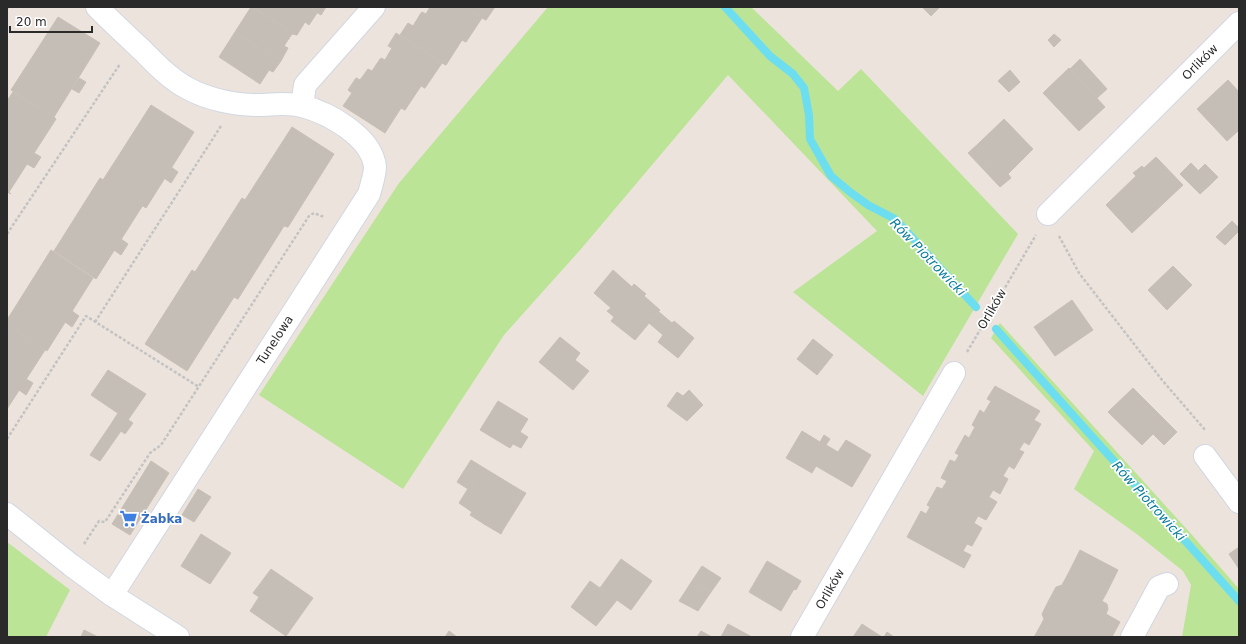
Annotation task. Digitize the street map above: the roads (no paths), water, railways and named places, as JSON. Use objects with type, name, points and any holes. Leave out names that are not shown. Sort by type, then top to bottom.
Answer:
[{"type":"street","name":"Tunelowa","points":[[97,7],[164,71],[187,88],[209,97],[233,103],[256,105],[277,103],[302,106],[340,123],[360,137],[370,151],[375,168],[369,194],[112,595]]},
{"type":"street","points":[[302,106],[305,85],[374,7]]},
{"type":"street","name":"Orlików","points":[[1048,214],[1239,23]]},
{"type":"street","name":"Orlików","points":[[802,637],[954,373]]},
{"type":"street","points":[[1208,447],[1239,502]]},
{"type":"street","points":[[7,514],[71,566],[112,595],[178,637]]},
{"type":"street","points":[[1132,637],[1159,587],[1167,584]]},
{"type":"waterway","name":"Rów Piotrowicki","points":[[725,7],[770,56],[793,74],[804,88],[809,115],[810,139],[831,176],[868,205],[895,219],[976,307]]},
{"type":"waterway","name":"Rów Piotrowicki","points":[[996,329],[1239,601]]},
{"type":"place","name":"Żabka","points":[[128,519]]}]
